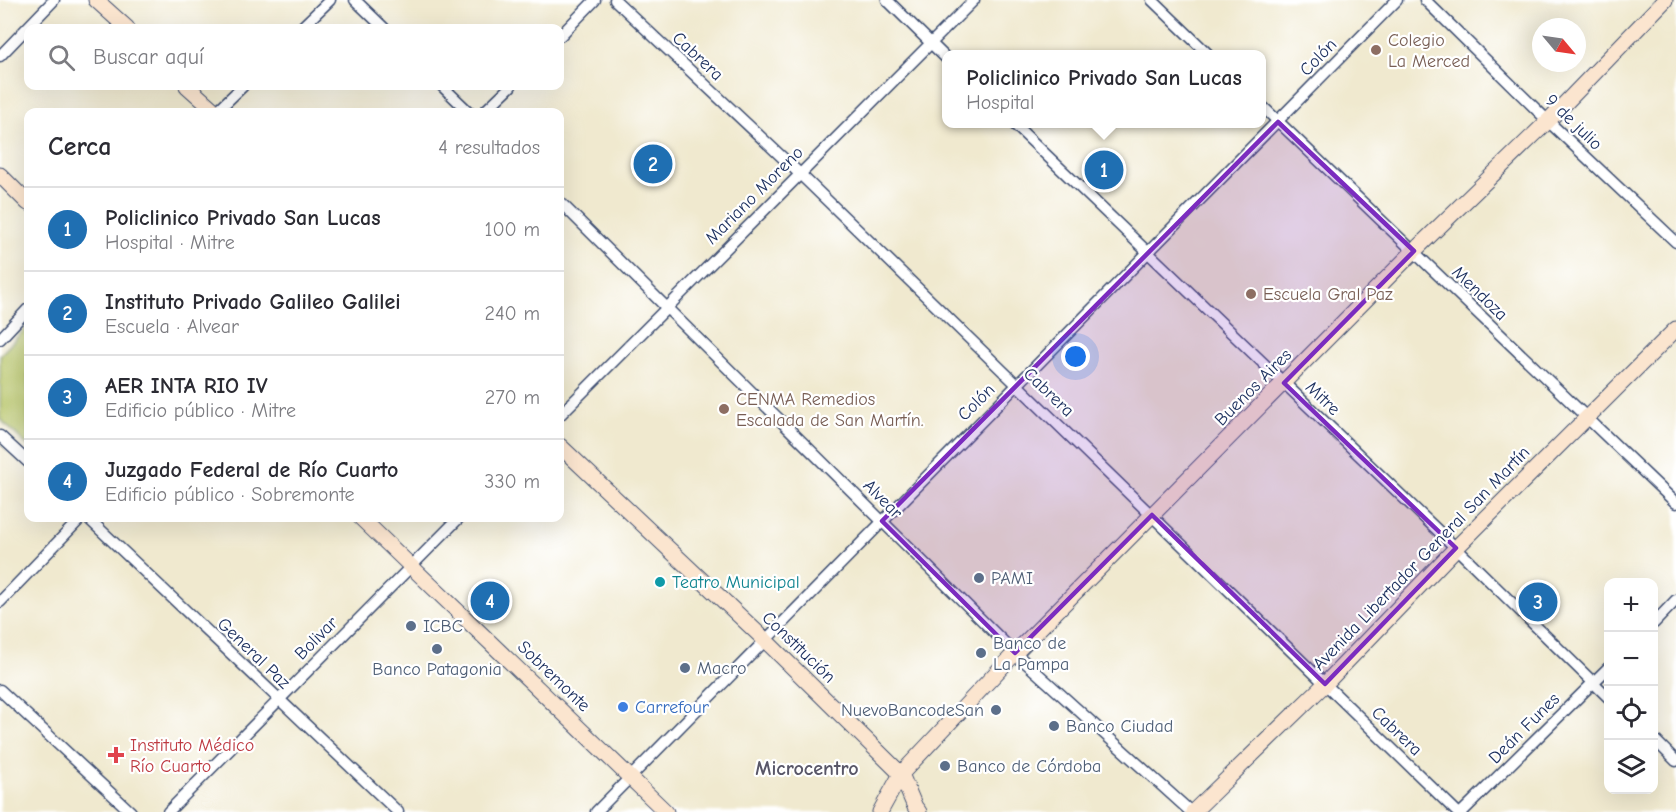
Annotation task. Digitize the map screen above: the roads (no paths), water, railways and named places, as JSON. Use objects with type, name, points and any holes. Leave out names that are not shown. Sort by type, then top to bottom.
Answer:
[{"type":"main road","points":[[96,0],[123,24]]},
{"type":"main road","name":"Buenos Aires","points":[[880,812],[901,774],[1015,653],[1414,251],[1548,121],[1665,0]]},
{"type":"main road","points":[[191,90],[212,108]]},
{"type":"main road","points":[[0,175],[24,199]]},
{"type":"main road","name":"Avenida Libertador General San Martín","points":[[1192,812],[1325,684],[1456,548],[1676,329]]},
{"type":"main road","name":"Constitución","points":[[564,450],[765,640],[901,774],[919,812]]},
{"type":"main road","name":"Sobremonte","points":[[365,522],[666,812]]},
{"type":"street","points":[[31,24],[54,0]]},
{"type":"street","points":[[305,24],[330,0]]},
{"type":"street","points":[[355,0],[380,24]]},
{"type":"street","points":[[564,32],[595,0]]},
{"type":"street","name":"Cabrera","points":[[615,0],[800,174],[1457,812]]},
{"type":"street","points":[[887,0],[942,54]]},
{"type":"street","name":"Mariano Moreno","points":[[564,411],[665,307],[974,0]]},
{"type":"street","points":[[1152,0],[1204,50]]},
{"type":"street","name":"Colón","points":[[596,812],[1397,0]]},
{"type":"street","name":"9 de julio","points":[[1425,0],[1676,242]]},
{"type":"street","points":[[0,56],[24,31]]},
{"type":"street","points":[[220,108],[239,90]]},
{"type":"street","points":[[446,90],[465,108]]},
{"type":"street","points":[[488,108],[507,90]]},
{"type":"street","name":"Mendoza","points":[[1266,110],[1676,503]]},
{"type":"street","name":"Mitre","points":[[1019,128],[1604,693]]},
{"type":"street","name":"Alvear","points":[[564,206],[1015,653],[1192,812]]},
{"type":"street","points":[[0,339],[24,313]]},
{"type":"street","points":[[0,436],[24,458]]},
{"type":"street","points":[[0,602],[77,522]]},
{"type":"street","name":"General Paz","points":[[92,522],[398,812]]},
{"type":"street","points":[[412,565],[455,522]]},
{"type":"street","name":"Bolivar","points":[[168,812],[412,565]]},
{"type":"street","points":[[1658,617],[1676,600]]},
{"type":"street","name":"Deán Funes","points":[[1462,812],[1604,672]]},
{"type":"street","points":[[0,690],[131,812]]},
{"type":"street","points":[[1654,740],[1676,761]]},
{"type":"place","name":"Colegio La Merced","points":[[1376,50]]},
{"type":"place","name":"Instituto Privado Galileo Galilei","points":[[653,164]]},
{"type":"place","name":"Policlinico Privado San Lucas","points":[[1104,170]]},
{"type":"place","name":"Escuela Gral Paz","points":[[1251,294]]},
{"type":"place","name":"CENMA Remedios Escalada de San Martín.","points":[[724,409]]},
{"type":"place","name":"PAMI","points":[[979,578]]},
{"type":"place","name":"Teatro Municipal","points":[[660,582]]},
{"type":"place","name":"Juzgado Federal de Río Cuarto","points":[[490,601]]},
{"type":"place","name":"AER INTA RIO IV","points":[[1538,602]]},
{"type":"place","name":"ICBC","points":[[411,626]]},
{"type":"place","name":"Banco Patagonia","points":[[437,649]]},
{"type":"place","name":"Banco de La Pampa","points":[[981,653]]},
{"type":"place","name":"Macro","points":[[685,668]]},
{"type":"place","name":"Carrefour","points":[[623,707]]},
{"type":"place","name":"NuevoBancodeSan","points":[[996,710]]},
{"type":"place","name":"Banco Ciudad","points":[[1054,726]]},
{"type":"place","name":"Instituto Médico Río Cuarto","points":[[116,755]]},
{"type":"place","name":"Banco de Córdoba","points":[[945,766]]},
{"type":"district","name":"Microcentro","points":[[807,768]]}]
